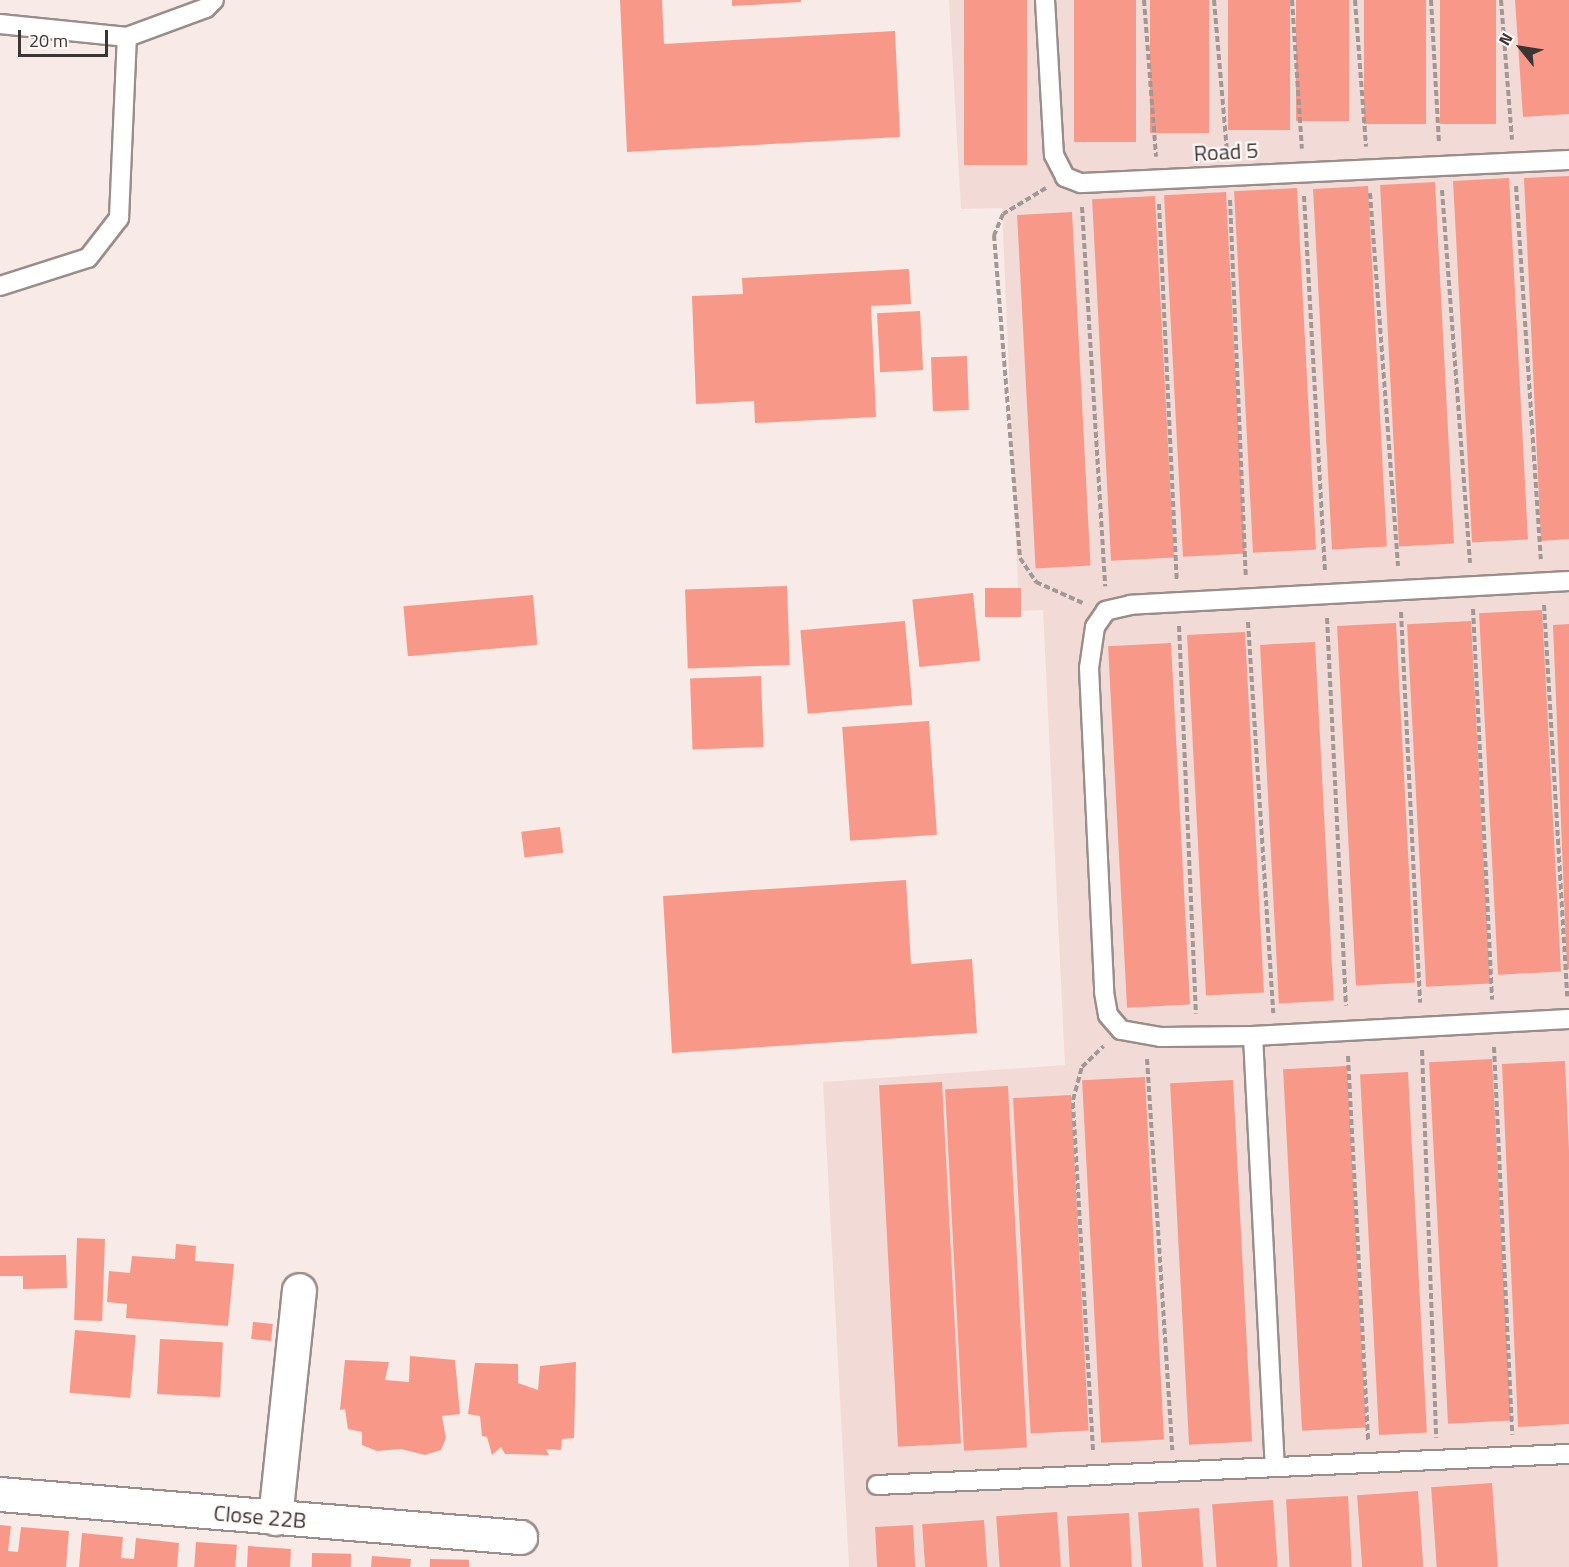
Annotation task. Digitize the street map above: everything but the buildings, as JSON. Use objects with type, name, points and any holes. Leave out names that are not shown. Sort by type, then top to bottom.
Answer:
[{"type":"street","points":[[275,1518],[299,1290]]},
{"type":"street","name":"Close 22B","points":[[0,1494],[520,1536]]},
{"type":"lane","points":[[0,24],[126,37],[206,8],[214,0]]},
{"type":"lane","points":[[1046,0],[1054,155],[1073,180]]},
{"type":"lane","points":[[0,285],[88,258],[118,218],[126,37]]},
{"type":"lane","name":"Road 5","points":[[1073,180],[1158,179],[1569,160]]},
{"type":"lane","points":[[1569,581],[1178,603],[1106,611],[1095,627],[1089,668],[1104,992],[1108,1015],[1121,1030],[1145,1034],[1253,1036],[1569,1019]]},
{"type":"lane","points":[[1253,1036],[1275,1466]]},
{"type":"lane","points":[[877,1485],[1569,1454]]},
{"type":"path","points":[[1144,0],[1158,179],[1197,1036]]},
{"type":"path","points":[[1214,0],[1229,176],[1247,599],[1275,1035]]},
{"type":"path","points":[[1292,0],[1326,595],[1369,1462]]},
{"type":"path","points":[[1355,0],[1400,591],[1421,1027],[1437,1460]]},
{"type":"path","points":[[1431,0],[1472,587],[1514,1456]]},
{"type":"path","points":[[1501,0],[1514,163],[1569,1019]]},
{"type":"path","points":[[1073,180],[1106,611],[1036,582],[1020,558],[994,236],[1003,214],[1073,180]]},
{"type":"path","points":[[1095,1475],[1073,1100],[1082,1067],[1121,1030]]},
{"type":"path","points":[[1145,1034],[1173,1471]]},
{"type":"shaded area","points":[[949,0],[1569,0],[1569,1567],[849,1567],[823,1082],[1065,1065],[1043,610],[1019,611],[1002,208],[961,209]]}]
